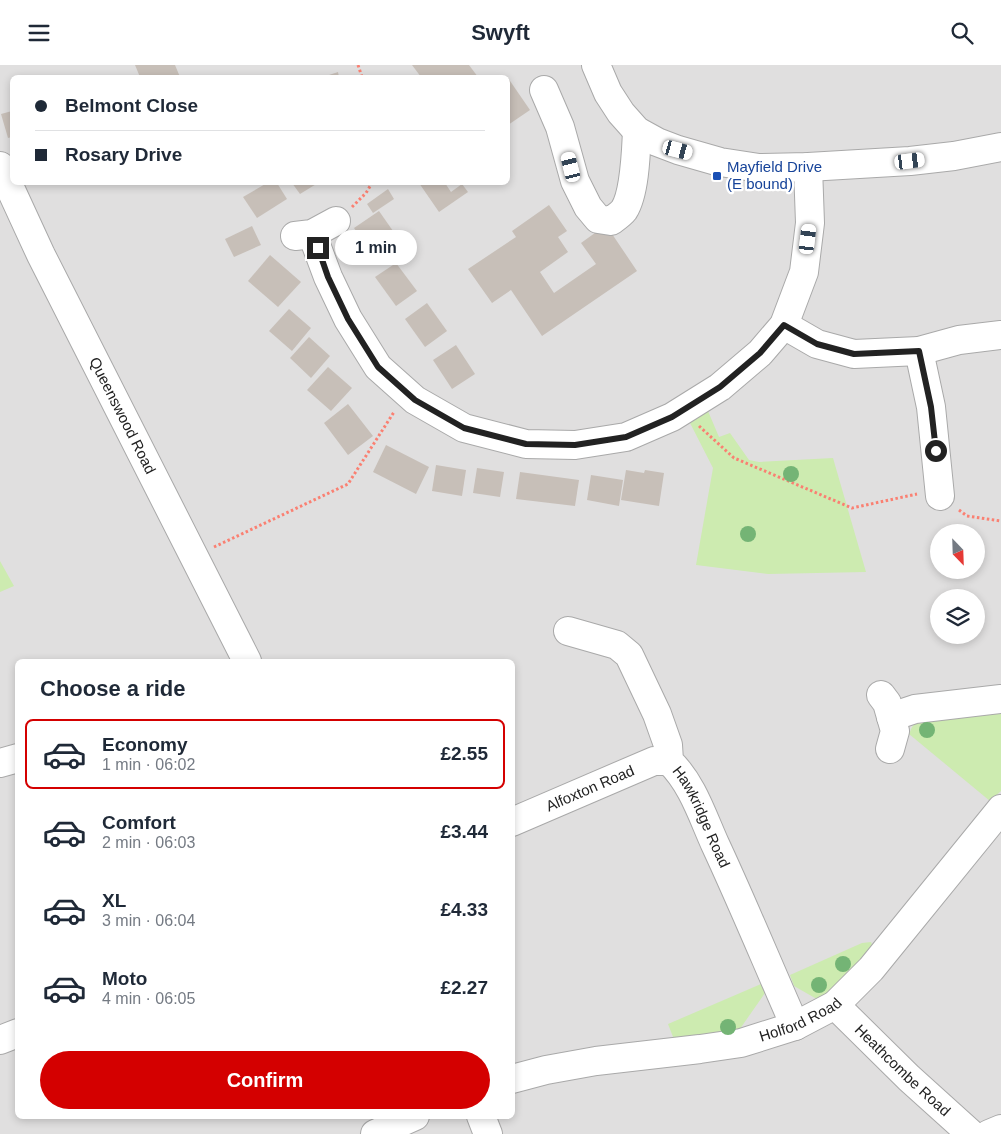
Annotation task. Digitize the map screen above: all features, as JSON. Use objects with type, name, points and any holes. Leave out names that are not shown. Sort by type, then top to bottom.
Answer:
[{"type":"street","points":[[596,65],[608,93],[621,113],[637,131],[657,142],[678,150],[720,162],[759,168],[808,167],[910,161],[954,156],[1001,147]]},
{"type":"street","points":[[544,90],[560,127],[575,181],[588,207],[598,219],[612,221],[624,211],[635,166],[637,131]]},
{"type":"street","name":"Queenswood Road","points":[[0,166],[41,255],[246,659]]},
{"type":"street","points":[[336,221],[303,235],[328,277],[348,319],[378,367],[415,400],[464,428],[526,444],[575,445],[626,437],[672,417],[720,387],[760,353],[784,325],[804,272],[810,223],[808,167]]},
{"type":"street","points":[[784,325],[817,344],[854,354],[919,351],[959,340],[1001,335]]},
{"type":"street","points":[[919,351],[931,407],[940,500]]},
{"type":"street","name":"Hawkridge Road","points":[[578,642],[617,645],[629,655],[657,714],[668,745],[669,761],[680,772],[690,789],[733,882],[795,1026]]},
{"type":"street","points":[[890,749],[895,731],[886,706],[915,709],[1001,699]]},
{"type":"street","points":[[0,763],[15,759]]},
{"type":"street","name":"Alfoxton Road","points":[[515,821],[654,761],[669,761]]},
{"type":"street","name":"Holford Road","points":[[515,1078],[546,1070],[596,1061],[740,1043],[795,1026],[835,1005],[871,969],[1001,809]]},
{"type":"street","name":"Heathcombe Road","points":[[835,1005],[971,1134]]},
{"type":"street","points":[[0,1040],[15,1034]]},
{"type":"street","points":[[375,1134],[408,1119]]},
{"type":"street","points":[[482,1119],[488,1134]]},
{"type":"street","points":[[989,1134],[1001,1129]]},
{"type":"path","points":[[336,221],[366,193],[371,185]]},
{"type":"path","points":[[193,557],[348,484],[406,392]]},
{"type":"path","points":[[682,411],[734,457],[852,508],[940,500],[967,516],[1001,521]]},
{"type":"shaded area","points":[[0,65],[1001,65],[1001,1134],[0,1134]]},
{"type":"green space","points":[[708,411],[719,437],[730,433],[749,460],[759,462],[833,458],[866,572],[768,574],[696,565],[713,468],[690,423]]},
{"type":"green space","points":[[0,561],[14,586],[0,592]]},
{"type":"green space","points":[[1001,710],[1001,791],[990,801],[909,734],[919,719]]},
{"type":"green space","points":[[871,942],[874,950],[822,1002],[794,986],[790,975],[862,943]]},
{"type":"green space","points":[[761,984],[765,993],[735,1036],[675,1042],[668,1024]]},
{"type":"building","points":[[135,65],[175,65],[179,75],[139,75]]},
{"type":"building","points":[[412,65],[469,65],[476,75],[420,75]]},
{"type":"building","points":[[510,81],[530,110],[510,124]]},
{"type":"building","points":[[10,112],[10,138],[8,138],[1,114]]},
{"type":"building","points":[[264,185],[278,185],[287,199],[257,218],[243,197]]},
{"type":"building","points":[[293,185],[315,185],[300,194]]},
{"type":"building","points":[[420,185],[446,185],[451,192],[463,185],[468,192],[439,212]]},
{"type":"building","points":[[388,189],[394,199],[373,213],[367,204]]},
{"type":"building","points":[[549,205],[567,231],[558,237],[568,252],[540,272],[554,293],[596,264],[581,243],[606,225],[637,271],[542,336],[511,290],[492,303],[468,269],[516,237],[512,231]]},
{"type":"building","points":[[379,211],[400,241],[375,258],[354,228]]},
{"type":"building","points":[[252,226],[261,245],[234,257],[225,239]]},
{"type":"building","points":[[270,255],[301,282],[278,307],[248,281]]},
{"type":"building","points":[[396,263],[417,291],[396,306],[375,277]]},
{"type":"building","points":[[427,303],[447,331],[425,347],[405,319]]},
{"type":"building","points":[[289,309],[311,328],[292,351],[269,331]]},
{"type":"building","points":[[309,337],[330,356],[311,378],[290,358]]},
{"type":"building","points":[[456,345],[475,374],[452,389],[433,360]]},
{"type":"building","points":[[328,367],[352,388],[331,411],[307,390]]},
{"type":"building","points":[[348,404],[373,436],[348,455],[324,423]]},
{"type":"building","points":[[386,445],[429,467],[416,494],[373,472]]},
{"type":"building","points":[[436,465],[466,470],[462,496],[432,491]]},
{"type":"building","points":[[477,468],[504,472],[500,497],[473,493]]},
{"type":"building","points":[[626,470],[644,473],[645,470],[664,473],[659,506],[621,500]]},
{"type":"building","points":[[520,472],[579,480],[575,506],[516,499]]},
{"type":"building","points":[[591,475],[623,480],[619,506],[587,500]]},
{"type":"place","name":"Mayfield Drive (E bound)","points":[[717,176]]},
{"type":"route","points":[[318,248],[328,277],[348,319],[378,367],[415,400],[464,428],[526,444],[575,445],[626,437],[672,417],[720,387],[760,353],[784,325],[817,344],[854,354],[919,351],[931,407],[936,451]]}]
